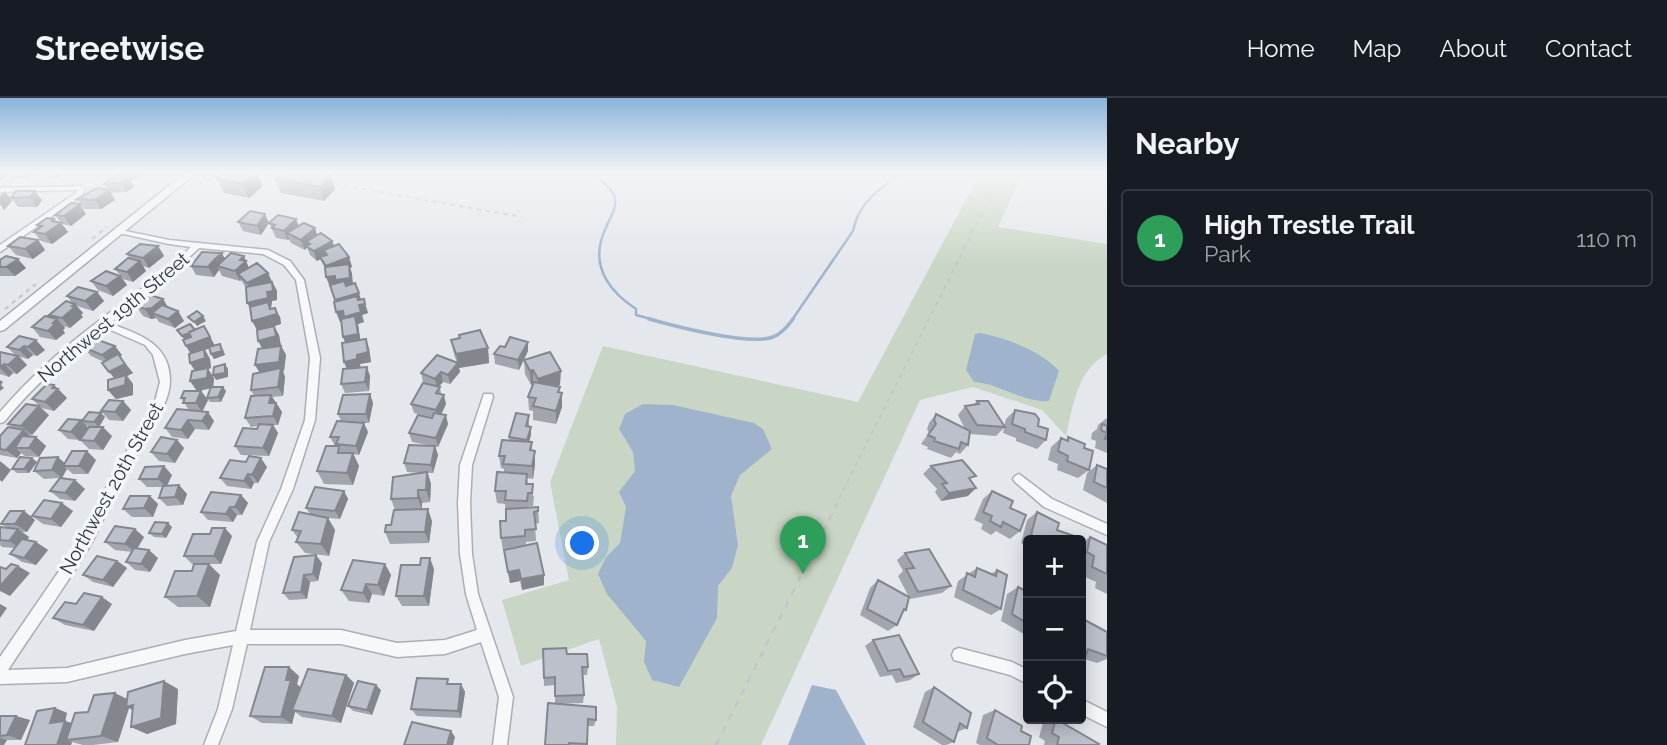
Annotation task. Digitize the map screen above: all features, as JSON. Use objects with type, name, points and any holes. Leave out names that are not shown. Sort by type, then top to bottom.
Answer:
[{"type":"street","points":[[0,249],[66,203]]},
{"type":"street","points":[[0,327],[154,203]]},
{"type":"street","points":[[119,231],[197,246],[265,252],[287,263],[300,280],[315,358],[314,399],[307,433],[287,489],[263,542],[225,709],[211,745]]},
{"type":"street","name":"Northwest 19th Street","points":[[0,419],[45,372],[102,323],[165,277],[197,246]]},
{"type":"street","name":"Northwest 20th Street","points":[[0,669],[85,543],[130,454],[159,406],[165,382],[157,353],[148,343],[102,323]]},
{"type":"street","points":[[488,397],[466,465],[464,503],[466,554],[472,594],[506,696],[500,745]]},
{"type":"street","points":[[1019,479],[1048,503],[1107,530]]},
{"type":"street","points":[[0,677],[67,675],[185,647],[242,637],[341,637],[397,650],[445,647],[485,634]]},
{"type":"street","points":[[959,655],[1012,668],[1023,674]]},
{"type":"street","points":[[1086,709],[1107,720]]},
{"type":"path","points":[[443,203],[522,217]]},
{"type":"path","points":[[716,745],[987,203]]},
{"type":"green space","points":[[964,203],[1009,203],[998,227],[1107,244],[1107,354],[1089,369],[1083,379],[1074,401],[1066,436],[1042,410],[973,387],[920,400],[761,745],[616,745],[617,707],[599,639],[521,666],[502,600],[569,580],[550,482],[603,346],[858,402]]},
{"type":"water","points":[[980,333],[1023,346],[1052,364],[1059,371],[1049,401],[1030,399],[974,382],[966,370],[975,334]]},
{"type":"water","points":[[643,404],[673,405],[754,423],[763,429],[772,449],[740,475],[731,496],[738,545],[732,568],[718,586],[717,618],[679,687],[652,680],[644,662],[646,641],[607,594],[598,574],[606,557],[620,543],[626,507],[619,492],[635,471],[633,452],[619,429],[625,414]]},
{"type":"water","points":[[812,685],[836,690],[866,745],[788,745]]},
{"type":"building","points":[[71,203],[80,204],[64,216],[55,215]]},
{"type":"building","points":[[250,211],[265,214],[257,226],[238,222]]},
{"type":"building","points":[[278,215],[296,219],[284,231],[272,228],[275,225],[269,223]]},
{"type":"building","points":[[47,218],[61,223],[45,234],[34,232],[42,226],[37,225]]},
{"type":"building","points":[[304,223],[315,228],[301,240],[287,233]]},
{"type":"building","points":[[321,233],[332,241],[314,251],[306,246],[310,244],[307,241]]},
{"type":"building","points":[[20,237],[38,240],[25,249],[8,246]]},
{"type":"building","points":[[140,244],[158,246],[143,258],[127,254]]},
{"type":"building","points":[[339,244],[349,257],[326,266],[320,257],[327,255],[324,250]]},
{"type":"building","points":[[202,252],[222,253],[208,267],[191,266]]},
{"type":"building","points":[[231,253],[244,256],[240,260],[246,261],[235,271],[217,266]]},
{"type":"building","points":[[6,256],[18,259],[6,267],[0,267],[0,260]]},
{"type":"building","points":[[128,258],[140,261],[127,272],[115,269]]},
{"type":"building","points":[[257,263],[268,273],[247,283],[238,274]]},
{"type":"building","points":[[349,264],[350,278],[335,280],[335,276],[326,277],[325,267]]},
{"type":"building","points":[[106,271],[120,276],[106,286],[91,281]]},
{"type":"building","points":[[344,281],[346,286],[355,283],[359,293],[335,300],[330,285]]},
{"type":"building","points":[[272,282],[273,291],[267,292],[268,298],[247,303],[246,287]]},
{"type":"building","points":[[78,287],[97,292],[85,301],[67,296]]},
{"type":"building","points":[[150,295],[163,299],[152,308],[136,306]]},
{"type":"building","points":[[357,296],[358,300],[364,299],[365,304],[359,305],[361,312],[344,317],[343,311],[336,312],[334,302]]},
{"type":"building","points":[[66,301],[75,304],[72,306],[75,307],[62,318],[49,315]]},
{"type":"building","points":[[268,302],[270,309],[275,308],[277,314],[252,321],[250,307]]},
{"type":"building","points":[[162,305],[178,311],[168,319],[152,313]]},
{"type":"building","points":[[197,311],[203,316],[194,322],[188,317]]},
{"type":"building","points":[[45,316],[57,319],[48,331],[32,327]]},
{"type":"building","points":[[355,316],[358,334],[343,337],[341,319]]},
{"type":"building","points":[[190,324],[195,330],[182,336],[177,330]]},
{"type":"building","points":[[204,326],[210,337],[186,346],[183,340],[191,337],[189,332]]},
{"type":"building","points":[[274,326],[276,336],[258,341],[257,330]]},
{"type":"building","points":[[480,330],[488,348],[456,354],[451,340],[460,338],[459,335]]},
{"type":"building","points":[[19,336],[36,340],[19,350],[7,347]]},
{"type":"building","points":[[510,337],[528,342],[518,360],[494,354],[500,346],[505,347]]},
{"type":"building","points":[[95,339],[115,346],[102,355],[83,347]]},
{"type":"building","points":[[366,339],[368,352],[357,355],[357,359],[344,362],[342,343]]},
{"type":"building","points":[[220,344],[222,351],[211,354],[209,347]]},
{"type":"building","points":[[281,346],[279,362],[255,365],[258,349]]},
{"type":"building","points":[[204,349],[205,358],[190,363],[189,354]]},
{"type":"building","points":[[0,352],[18,356],[8,365],[0,367]]},
{"type":"building","points":[[550,352],[561,371],[538,379],[524,360]]},
{"type":"building","points":[[118,354],[125,364],[109,372],[102,363]]},
{"type":"building","points":[[437,355],[458,363],[448,375],[441,372],[435,379],[421,373]]},
{"type":"building","points":[[225,364],[225,373],[213,375],[214,367]]},
{"type":"building","points":[[367,367],[365,382],[341,384],[343,369]]},
{"type":"building","points":[[208,368],[207,378],[190,381],[192,371]]},
{"type":"building","points":[[281,368],[278,387],[251,390],[253,374]]},
{"type":"building","points":[[126,375],[125,385],[108,390],[108,380]]},
{"type":"building","points":[[534,382],[560,387],[558,392],[562,393],[556,411],[533,406],[536,398],[528,397]]},
{"type":"building","points":[[423,383],[440,387],[436,393],[444,395],[436,410],[411,404]]},
{"type":"building","points":[[47,384],[58,389],[45,402],[32,399]]},
{"type":"building","points":[[211,387],[223,387],[218,397],[207,398]]},
{"type":"building","points":[[184,391],[201,391],[196,403],[183,403],[185,398],[181,398]]},
{"type":"building","points":[[370,394],[366,414],[338,414],[343,395]]},
{"type":"building","points":[[271,395],[269,403],[276,403],[273,416],[245,418],[251,396]]},
{"type":"building","points":[[109,400],[123,401],[115,412],[101,411]]},
{"type":"building","points":[[977,401],[988,401],[1005,427],[977,425],[965,406],[979,404]]},
{"type":"building","points":[[26,404],[39,406],[21,426],[8,424]]},
{"type":"building","points":[[177,409],[208,412],[202,421],[188,420],[181,430],[165,428]]},
{"type":"building","points":[[1015,410],[1035,414],[1039,419],[1038,426],[1048,429],[1046,440],[1012,424]]},
{"type":"building","points":[[89,412],[101,413],[94,422],[82,421]]},
{"type":"building","points":[[434,413],[446,415],[436,438],[409,433],[418,415],[432,418]]},
{"type":"building","points":[[516,413],[529,415],[526,426],[531,427],[527,440],[509,437]]},
{"type":"building","points":[[936,414],[970,431],[968,445],[961,442],[959,449],[934,441],[935,438],[928,435],[936,424]]},
{"type":"building","points":[[68,419],[81,420],[71,432],[59,430]]},
{"type":"building","points":[[337,421],[364,423],[356,446],[336,444],[339,437],[330,437]]},
{"type":"building","points":[[259,424],[273,425],[263,448],[235,446],[243,428],[257,429]]},
{"type":"building","points":[[1102,424],[1107,426],[1107,433],[1101,430]]},
{"type":"building","points":[[8,427],[24,430],[6,450],[0,449],[0,436]]},
{"type":"building","points":[[89,427],[103,427],[94,441],[80,440]]},
{"type":"building","points":[[22,436],[36,437],[29,448],[15,448]]},
{"type":"building","points":[[161,437],[177,440],[167,454],[151,452]]},
{"type":"building","points":[[1068,437],[1085,444],[1084,448],[1093,451],[1089,470],[1067,461],[1068,456],[1058,451],[1061,438],[1068,441]]},
{"type":"building","points":[[502,440],[532,442],[530,450],[535,451],[532,466],[503,464],[505,456],[499,456]]},
{"type":"building","points":[[409,445],[435,446],[431,465],[404,463]]},
{"type":"building","points":[[326,446],[339,446],[338,453],[353,453],[347,473],[317,471]]},
{"type":"building","points":[[72,451],[87,451],[79,466],[63,466]]},
{"type":"building","points":[[249,456],[261,458],[252,475],[248,474],[244,481],[220,478],[230,460],[246,462]]},
{"type":"building","points":[[20,457],[32,458],[24,469],[12,469]]},
{"type":"building","points":[[58,457],[52,470],[34,471],[40,458]]},
{"type":"building","points":[[962,460],[976,476],[969,478],[976,488],[949,493],[942,484],[947,483],[931,466]]},
{"type":"building","points":[[1097,465],[1107,469],[1107,488],[1094,482]]},
{"type":"building","points":[[164,466],[158,479],[139,479],[145,467]]},
{"type":"building","points":[[427,472],[426,490],[418,490],[418,498],[391,499],[393,477]]},
{"type":"building","points":[[497,472],[527,474],[526,484],[533,484],[527,501],[505,500],[506,491],[495,491]]},
{"type":"building","points":[[60,478],[75,480],[65,493],[50,491]]},
{"type":"building","points":[[179,485],[175,497],[159,498],[163,486]]},
{"type":"building","points":[[315,487],[344,491],[335,511],[306,508]]},
{"type":"building","points":[[992,491],[1013,501],[1010,508],[1026,515],[1020,531],[1003,522],[1001,527],[990,521],[992,516],[983,512]]},
{"type":"building","points":[[211,492],[241,495],[235,507],[230,507],[226,514],[201,512]]},
{"type":"building","points":[[130,496],[150,496],[144,508],[123,509]]},
{"type":"building","points":[[44,500],[62,503],[51,519],[32,516]]},
{"type":"building","points":[[538,507],[538,511],[534,512],[536,529],[525,530],[525,536],[501,538],[500,521],[506,521],[506,509]]},
{"type":"building","points":[[428,509],[425,532],[385,532],[386,525],[391,525],[394,510]]},
{"type":"building","points":[[10,511],[24,511],[15,524],[1,524]]},
{"type":"building","points":[[299,512],[328,518],[321,544],[296,542],[301,531],[292,530]]},
{"type":"building","points":[[1037,512],[1059,523],[1057,530],[1071,535],[1031,535]]},
{"type":"building","points":[[155,522],[168,523],[162,534],[149,533]]},
{"type":"building","points":[[115,526],[135,529],[125,544],[105,542]]},
{"type":"building","points":[[0,527],[18,529],[9,541],[0,540]]},
{"type":"building","points":[[212,528],[225,528],[214,556],[184,556],[193,534],[210,534]]},
{"type":"building","points":[[1090,537],[1107,545],[1107,574],[1092,567],[1094,556],[1087,552]]},
{"type":"building","points":[[22,539],[36,542],[24,558],[10,554]]},
{"type":"building","points":[[537,543],[544,575],[521,579],[519,570],[508,572],[504,550]]},
{"type":"building","points":[[134,548],[149,550],[141,564],[126,562]]},
{"type":"building","points":[[929,549],[951,586],[918,592],[906,569],[914,568],[905,553]]},
{"type":"building","points":[[316,555],[313,574],[304,575],[301,592],[283,593],[294,557]]},
{"type":"building","points":[[97,556],[117,561],[103,580],[83,575]]},
{"type":"building","points":[[421,558],[430,558],[424,596],[396,596],[401,565],[420,565]]},
{"type":"building","points":[[353,560],[385,564],[378,585],[366,584],[363,593],[341,590]]},
{"type":"building","points":[[11,564],[18,566],[0,586],[0,567],[6,569]]},
{"type":"building","points":[[194,564],[209,564],[197,596],[165,597],[175,571],[192,571]]},
{"type":"building","points":[[977,568],[996,576],[997,570],[1007,575],[1001,609],[963,590],[967,573],[975,577]]},
{"type":"building","points":[[878,580],[909,597],[906,610],[904,609],[897,625],[867,609]]},
{"type":"building","points":[[1018,587],[1023,590],[1023,621],[1012,614]]},
{"type":"building","points":[[84,593],[102,597],[83,625],[53,618],[65,602],[76,604]]},
{"type":"building","points":[[1086,621],[1107,632],[1107,656],[1088,649],[1086,655]]},
{"type":"building","points":[[899,635],[919,674],[904,677],[900,669],[888,671],[873,640]]},
{"type":"building","points":[[566,648],[567,654],[587,654],[588,667],[582,667],[584,695],[555,696],[555,677],[544,678],[543,649]]},
{"type":"building","points":[[265,667],[289,667],[286,680],[291,680],[281,717],[250,716]]},
{"type":"building","points":[[308,669],[346,675],[332,716],[292,710]]},
{"type":"building","points":[[417,678],[448,679],[447,684],[461,684],[458,711],[411,709]]},
{"type":"building","points":[[164,681],[161,718],[131,727],[133,705],[126,707],[128,692]]},
{"type":"building","points":[[358,681],[376,685],[367,710],[348,706]]},
{"type":"building","points":[[934,687],[971,713],[967,728],[960,723],[954,742],[923,722]]},
{"type":"building","points":[[115,693],[101,736],[66,740],[75,713],[88,712],[94,695]]},
{"type":"building","points":[[548,703],[596,707],[596,720],[588,719],[587,744],[545,745]]},
{"type":"building","points":[[55,708],[50,723],[65,721],[57,745],[25,745],[37,711]]},
{"type":"building","points":[[995,710],[1022,726],[1021,731],[1031,736],[1029,745],[998,745],[987,738]]},
{"type":"building","points":[[0,716],[16,716],[7,735],[0,736]]},
{"type":"building","points":[[412,722],[451,731],[447,745],[404,745]]},
{"type":"building","points":[[1055,724],[1065,724],[1099,744],[1057,745],[1059,737],[1052,733]]},
{"type":"waterway","points":[[615,203],[601,241],[599,252],[602,272],[613,289],[636,309],[636,315],[655,320]]},
{"type":"waterway","points":[[792,320],[853,231],[866,203]]},
{"type":"waterway","points":[[649,319],[747,339],[773,337],[793,319]]},
{"type":"place","name":"High Trestle Trail","points":[[803,574]]}]
